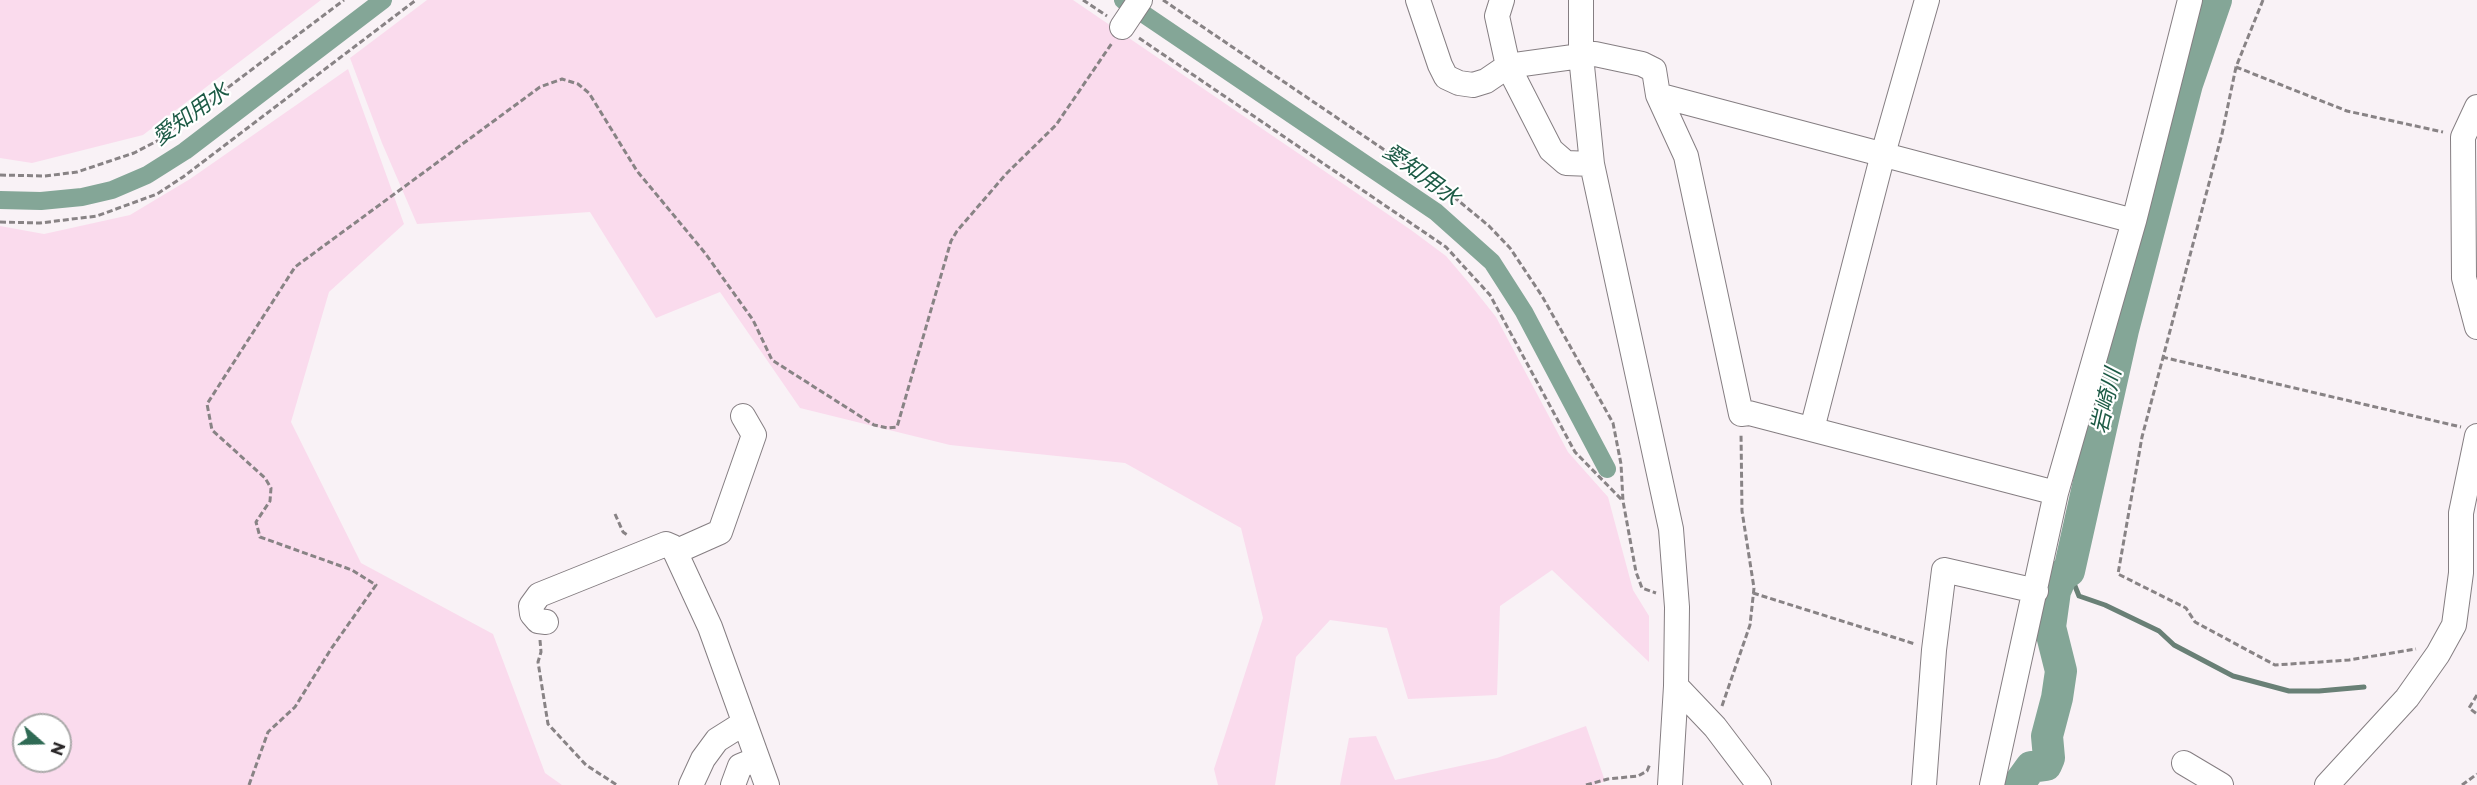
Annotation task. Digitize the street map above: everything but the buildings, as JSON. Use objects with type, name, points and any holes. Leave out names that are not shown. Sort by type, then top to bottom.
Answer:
[{"type":"street","points":[[1122,27],[1140,0]]},
{"type":"street","points":[[1418,0],[1446,77],[1459,83],[1473,85],[1486,81],[1508,66],[1595,54],[1654,70],[1658,95],[1686,156],[1741,414],[1749,413],[2056,494]]},
{"type":"street","points":[[1502,0],[1497,16],[1508,66],[1557,157],[1566,163],[1592,164]]},
{"type":"street","points":[[1581,0],[1581,56],[1592,164],[1671,529],[1677,607],[1676,686],[1670,785]]},
{"type":"street","points":[[1812,429],[1883,154],[1927,0]]},
{"type":"street","points":[[1992,785],[2056,494],[2134,221],[2190,0]]},
{"type":"street","points":[[1658,95],[2134,221]]},
{"type":"street","points":[[2477,107],[2463,136],[2464,278],[2477,327]]},
{"type":"street","points":[[674,549],[720,532],[754,435],[743,416]]},
{"type":"street","points":[[2327,785],[2407,698],[2438,654],[2454,624],[2459,604],[2461,513],[2471,432]]},
{"type":"street","points":[[543,629],[532,614],[531,606],[540,595],[666,544],[674,549],[710,627],[767,785]]},
{"type":"street","points":[[1924,785],[1934,650],[1944,570],[2036,591]]},
{"type":"street","points":[[1676,686],[1715,728],[1759,785]]},
{"type":"street","points":[[691,785],[703,759],[717,740],[744,723]]},
{"type":"street","points":[[733,785],[740,766],[757,759]]},
{"type":"street","points":[[2184,763],[2221,785]]},
{"type":"path","points":[[0,175],[45,176],[77,172],[134,153],[157,141],[344,0]]},
{"type":"path","points":[[0,222],[40,223],[97,216],[157,194],[183,177],[416,0]]},
{"type":"path","points":[[1083,0],[1446,247],[1490,295],[1575,452],[1623,501]]},
{"type":"path","points":[[1163,0],[1454,197],[1489,226],[1510,248],[1542,296],[1612,423],[1622,464],[1623,501],[1636,572],[1642,588],[1656,593],[1657,603]]},
{"type":"path","points":[[2264,0],[2236,67],[2222,134],[2162,357],[2142,437],[2118,574],[2186,608],[2194,622],[2275,665],[2349,660],[2409,649],[2438,654]]},
{"type":"path","points":[[249,785],[268,732],[295,707],[331,649],[376,585],[352,570],[260,537],[256,522],[270,501],[271,488],[265,478],[212,430],[207,404],[295,267],[530,94],[562,79],[578,84],[589,93],[637,171],[705,253],[753,320],[772,360],[874,425],[897,427],[957,231],[1056,125],[1122,27]]},
{"type":"path","points":[[2236,67],[2347,111],[2463,136]]},
{"type":"path","points":[[2162,357],[2471,432]]},
{"type":"path","points":[[1715,728],[1750,625],[1753,593],[1742,511],[1741,414]]},
{"type":"path","points":[[1753,593],[1934,650]]},
{"type":"path","points":[[543,629],[538,662],[548,724],[586,765],[616,785]]},
{"type":"path","points":[[2477,695],[2469,708],[2477,714]]},
{"type":"path","points":[[1587,785],[1608,779],[1638,776],[1647,771],[1651,763]]},
{"type":"path","points":[[2462,785],[2477,774]]},
{"type":"shaded area","points":[[0,0],[321,0],[143,135],[32,163],[0,158]]},
{"type":"shaded area","points":[[427,0],[1073,0],[1446,256],[1496,317],[1568,452],[1608,497],[1633,590],[1649,616],[1649,662],[1552,570],[1500,606],[1497,695],[1408,699],[1387,628],[1330,620],[1296,657],[1275,785],[1218,785],[1214,769],[1263,618],[1241,528],[1125,463],[950,445],[800,408],[720,292],[656,318],[590,212],[417,224],[382,143],[350,58]]},
{"type":"shaded area","points":[[348,69],[404,224],[329,292],[291,422],[361,563],[493,634],[545,773],[562,785],[0,785],[0,226],[44,234],[130,215],[190,179]]},
{"type":"shaded area","points":[[1586,726],[1605,781],[1595,785],[1340,785],[1349,738],[1376,736],[1395,780],[1497,758]]},
{"type":"waterway","name":"愛知用水","points":[[0,200],[41,201],[82,197],[112,190],[147,175],[185,151],[383,0]]},
{"type":"waterway","name":"愛知用水","points":[[1123,0],[1436,212],[1492,262],[1524,312],[1607,469]]},
{"type":"waterway","name":"岩崎川","points":[[2018,785],[2031,767],[2046,765],[2049,758],[2047,736],[2061,671],[2050,627],[2055,591],[2062,575],[2069,571],[2123,330],[2187,84],[2216,0]]},
{"type":"waterway","points":[[2069,571],[2079,596],[2105,605],[2159,631],[2174,645],[2233,676],[2289,691],[2364,687]]}]
